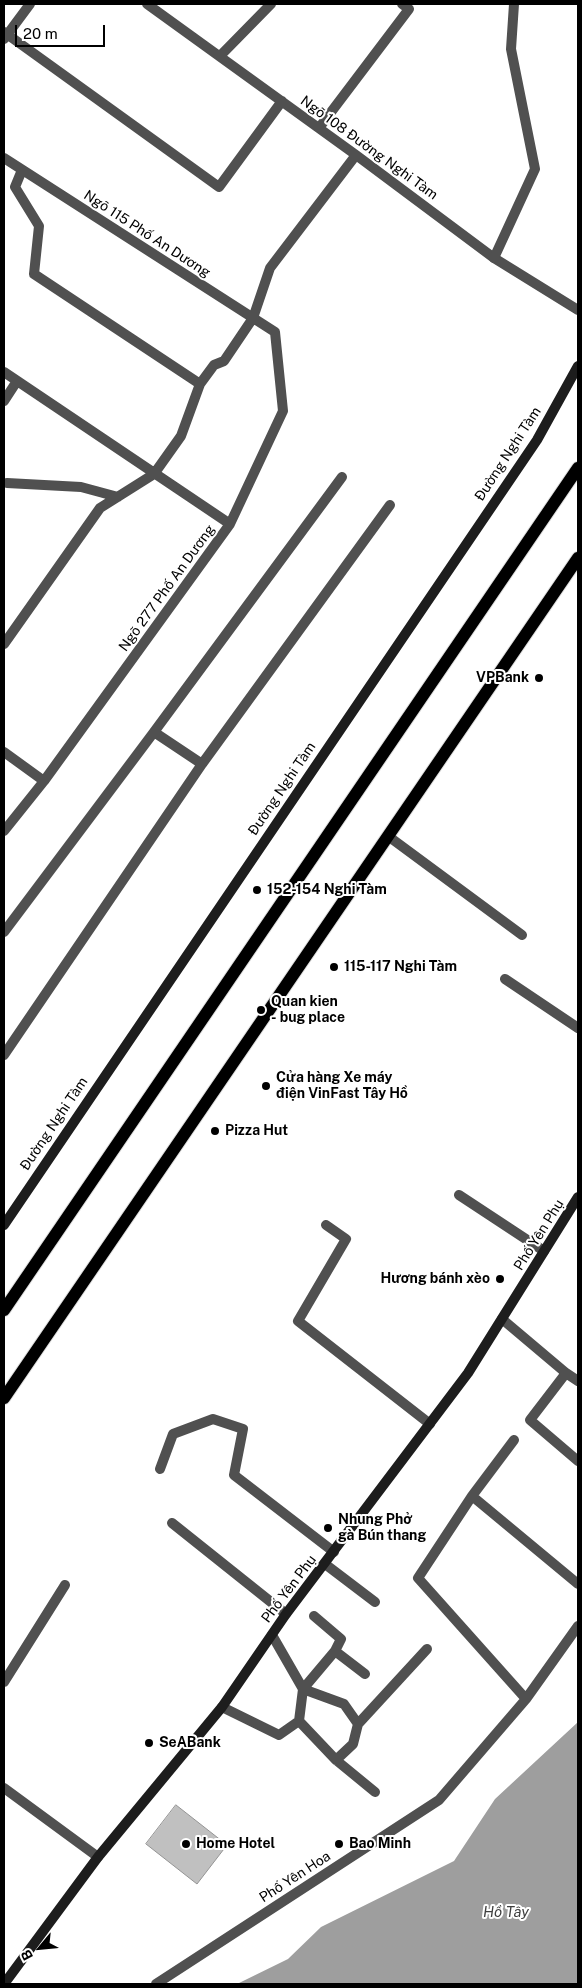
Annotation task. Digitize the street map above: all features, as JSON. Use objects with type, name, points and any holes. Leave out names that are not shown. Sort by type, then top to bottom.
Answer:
[{"type":"main road","points":[[4,1310],[578,468]]},
{"type":"main road","points":[[4,1398],[578,558]]},
{"type":"street","points":[[30,4],[5,35],[219,186],[282,101]]},
{"type":"street","name":"Ngõ 108 Đường Nghi Tàm","points":[[148,4],[356,154],[494,258],[578,310]]},
{"type":"street","points":[[220,56],[271,4]]},
{"type":"street","points":[[319,128],[409,9],[402,4]]},
{"type":"street","points":[[494,258],[535,169],[511,48],[514,4]]},
{"type":"street","points":[[4,644],[100,508],[154,474],[181,436],[200,384],[214,365],[224,361],[253,318],[270,268],[356,154]]},
{"type":"street","name":"Ngõ 115 Phố An Dương","points":[[4,158],[275,332]]},
{"type":"street","points":[[22,170],[15,187],[39,226],[34,274],[200,384]]},
{"type":"street","name":"Ngõ 277 Phố An Dương","points":[[4,831],[44,781],[230,524],[284,411],[275,332]]},
{"type":"street","name":"Đường Nghi Tàm","points":[[4,1225],[537,440],[578,366]]},
{"type":"street","points":[[4,372],[230,524]]},
{"type":"street","points":[[4,401],[17,381]]},
{"type":"street","points":[[4,932],[342,477]]},
{"type":"street","points":[[5,482],[80,487],[118,497]]},
{"type":"street","points":[[4,1055],[202,764],[390,505]]},
{"type":"street","points":[[154,732],[202,764]]},
{"type":"street","points":[[4,752],[44,781]]},
{"type":"street","points":[[388,836],[522,935]]},
{"type":"street","points":[[505,979],[578,1028]]},
{"type":"street","points":[[459,1195],[544,1251]]},
{"type":"street","name":"Phố Yên Phụ","points":[[4,1984],[98,1857],[222,1707],[286,1614],[468,1373],[578,1198]]},
{"type":"street","points":[[326,1225],[346,1239],[298,1321],[430,1424]]},
{"type":"street","points":[[502,1319],[578,1381]]},
{"type":"street","points":[[566,1373],[530,1420],[578,1461]]},
{"type":"street","points":[[160,1469],[173,1434],[213,1419],[243,1429],[234,1476],[334,1552]]},
{"type":"street","points":[[514,1440],[472,1496],[418,1578],[526,1699]]},
{"type":"street","points":[[472,1496],[578,1584]]},
{"type":"street","points":[[172,1523],[286,1614]]},
{"type":"street","points":[[325,1564],[375,1602]]},
{"type":"street","points":[[4,1682],[65,1585]]},
{"type":"street","points":[[222,1707],[279,1735],[299,1720],[303,1689],[335,1651],[341,1639],[314,1616]]},
{"type":"street","name":"Phố Yên Hoa","points":[[156,1984],[439,1800],[526,1699],[578,1626]]},
{"type":"street","points":[[272,1635],[303,1689],[344,1704],[358,1724]]},
{"type":"street","points":[[336,1760],[353,1744],[358,1724],[427,1649]]},
{"type":"street","points":[[335,1651],[365,1674]]},
{"type":"street","points":[[299,1720],[336,1760],[375,1792]]},
{"type":"street","points":[[4,1788],[98,1857]]},
{"type":"water","name":"Hồ Tây","points":[[578,1722],[578,1984],[237,1984],[288,1959],[321,1927],[454,1861],[495,1799]]},
{"type":"building","name":"Home Hotel","points":[[176,1805],[227,1845],[197,1884],[146,1844]]},
{"type":"place","name":"VPBank","points":[[539,678]]},
{"type":"place","name":"152-154 Nghi Tàm","points":[[257,890]]},
{"type":"place","name":"115-117 Nghi Tàm","points":[[334,967]]},
{"type":"place","name":"Quan kien - bug place","points":[[261,1010]]},
{"type":"place","name":"Cửa hàng Xe máy điện VinFast Tây Hồ","points":[[266,1086]]},
{"type":"place","name":"Pizza Hut","points":[[215,1131]]},
{"type":"place","name":"Hương bánh xèo","points":[[500,1279]]},
{"type":"place","name":"Nhung Phở gà Bún thang","points":[[328,1528]]},
{"type":"place","name":"SeABank","points":[[149,1743]]},
{"type":"place","name":"Home Hotel","points":[[186,1844]]},
{"type":"place","name":"Bao Minh","points":[[339,1844]]}]
